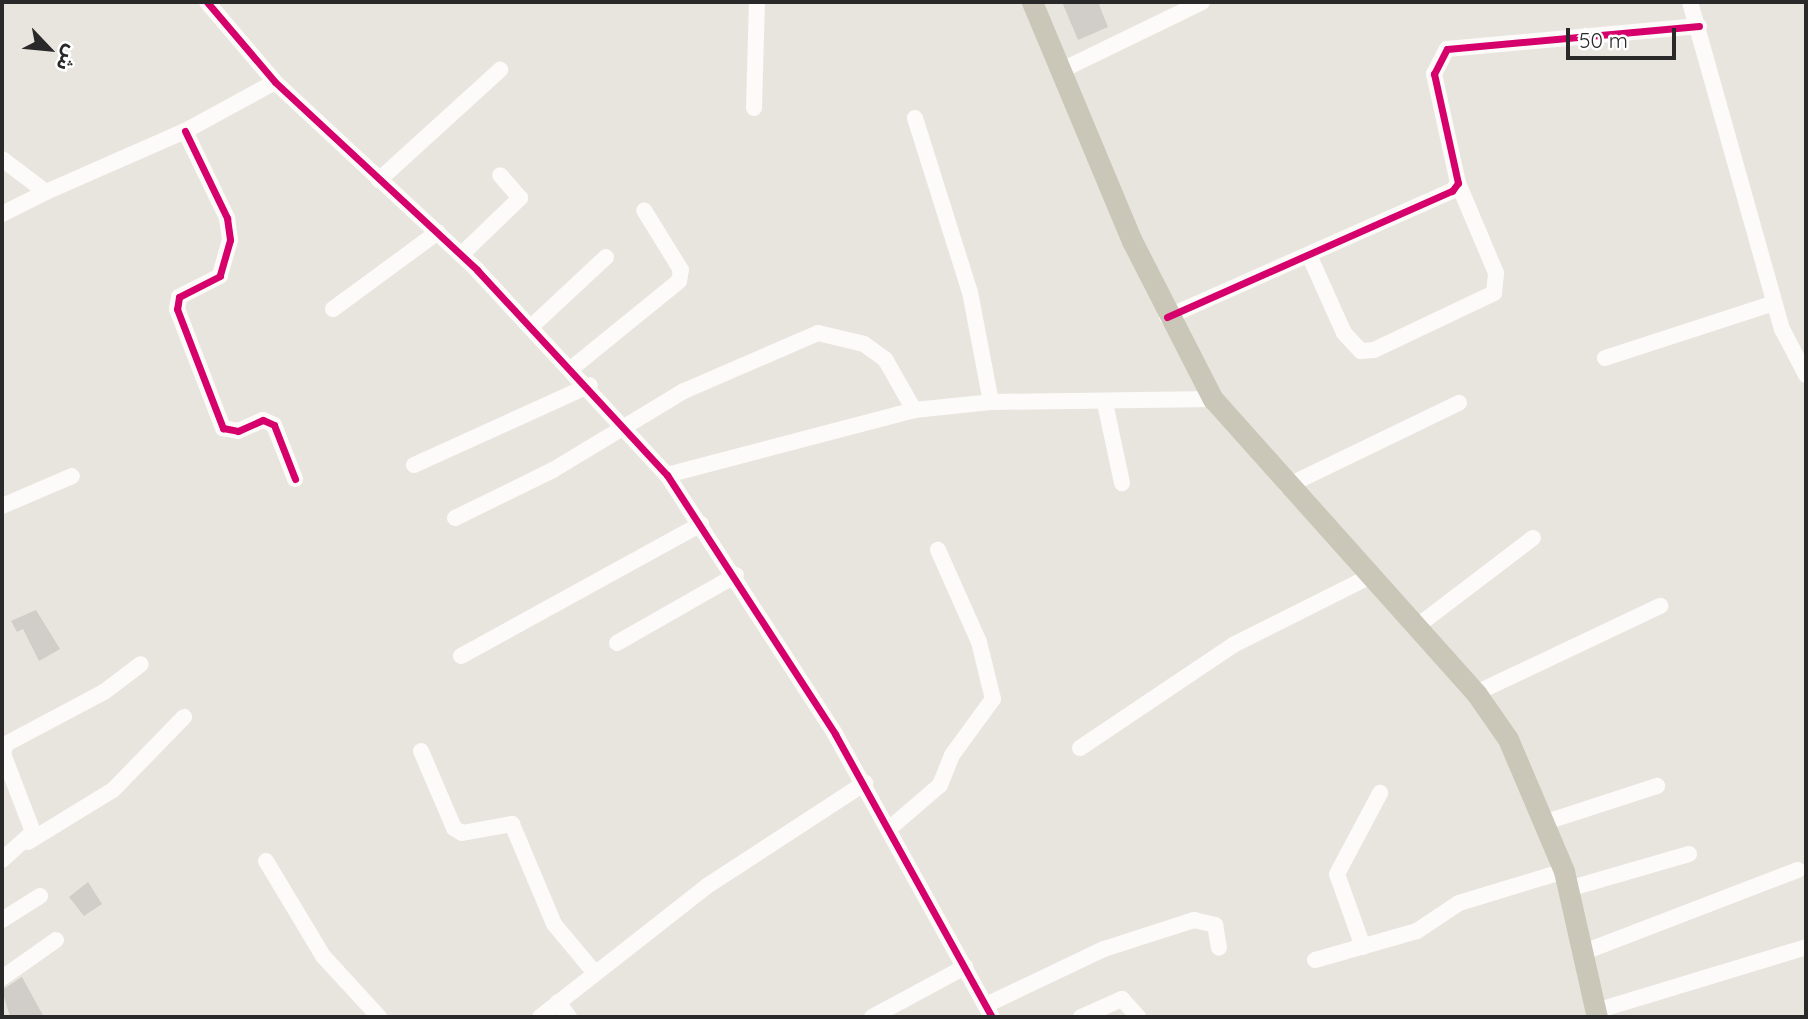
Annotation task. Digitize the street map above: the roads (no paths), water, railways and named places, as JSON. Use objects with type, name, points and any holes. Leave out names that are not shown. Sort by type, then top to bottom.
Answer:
[{"type":"main road","points":[[1032,2],[1167,317],[1213,399],[1287,486],[1476,693],[1508,739],[1546,822],[1566,880],[1597,1014]]},
{"type":"street","points":[[207,2],[275,82],[461,254],[590,385],[667,475],[736,575],[864,783],[989,1011],[1104,949],[1195,920],[1215,925],[1219,948]]},
{"type":"street","points":[[754,107],[757,2]]},
{"type":"street","points":[[1060,71],[1202,2]]},
{"type":"street","points":[[1690,2],[1699,26],[1774,303],[1806,375]]},
{"type":"street","points":[[1309,255],[1344,333],[1361,351],[1374,350],[1494,293],[1496,273],[1458,183],[1434,74],[1447,49],[1699,26]]},
{"type":"street","points":[[379,180],[500,70]]},
{"type":"street","points":[[2,214],[185,131],[275,82]]},
{"type":"street","points":[[915,118],[970,292],[991,402]]},
{"type":"street","points":[[185,131],[227,218],[230,240],[220,276],[179,297],[177,309],[223,428],[238,431],[263,420],[274,425],[295,479]]},
{"type":"street","points":[[2,159],[46,192]]},
{"type":"street","points":[[461,254],[520,198],[500,176]]},
{"type":"street","points":[[1167,317],[1441,198],[1458,183]]},
{"type":"street","points":[[572,368],[679,281],[681,270],[644,210]]},
{"type":"street","points":[[333,309],[438,232]]},
{"type":"street","points":[[532,326],[606,257]]},
{"type":"street","points":[[1605,358],[1774,303]]},
{"type":"street","points":[[455,518],[627,428],[684,391],[818,333],[864,344],[884,359],[914,410]]},
{"type":"street","points":[[414,465],[590,385]]},
{"type":"street","points":[[667,475],[914,410],[991,402],[1105,403],[1213,399]]},
{"type":"street","points":[[1105,403],[1122,483]]},
{"type":"street","points":[[1287,486],[1459,403]]},
{"type":"street","points":[[2,506],[72,476]]},
{"type":"street","points":[[461,656],[701,524]]},
{"type":"street","points":[[1416,627],[1533,538]]},
{"type":"street","points":[[890,828],[940,785],[952,755],[993,699],[979,642],[938,550]]},
{"type":"street","points":[[617,643],[736,575]]},
{"type":"street","points":[[1080,748],[1233,645],[1369,577]]},
{"type":"street","points":[[1476,693],[1660,606]]},
{"type":"street","points":[[28,842],[33,820],[5,760],[6,744],[104,692],[141,664]]},
{"type":"street","points":[[2,860],[113,790],[184,717]]},
{"type":"street","points":[[421,751],[454,828],[462,833],[512,824],[554,924],[594,972]]},
{"type":"street","points":[[540,1017],[594,972],[707,887],[864,783]]},
{"type":"street","points":[[1546,822],[1657,786]]},
{"type":"street","points":[[1363,947],[1337,874],[1380,793]]},
{"type":"street","points":[[1315,960],[1417,931],[1474,898],[1689,854]]},
{"type":"street","points":[[266,861],[323,956],[380,1017]]},
{"type":"street","points":[[1584,952],[1798,870]]},
{"type":"street","points":[[2,920],[40,896]]},
{"type":"street","points":[[2,978],[56,940]]},
{"type":"street","points":[[1597,1014],[1806,947]]},
{"type":"street","points":[[872,1017],[965,967]]},
{"type":"street","points":[[1081,1017],[1122,999],[1138,1017]]},
{"type":"street","points":[[558,1002],[569,1017]]}]
